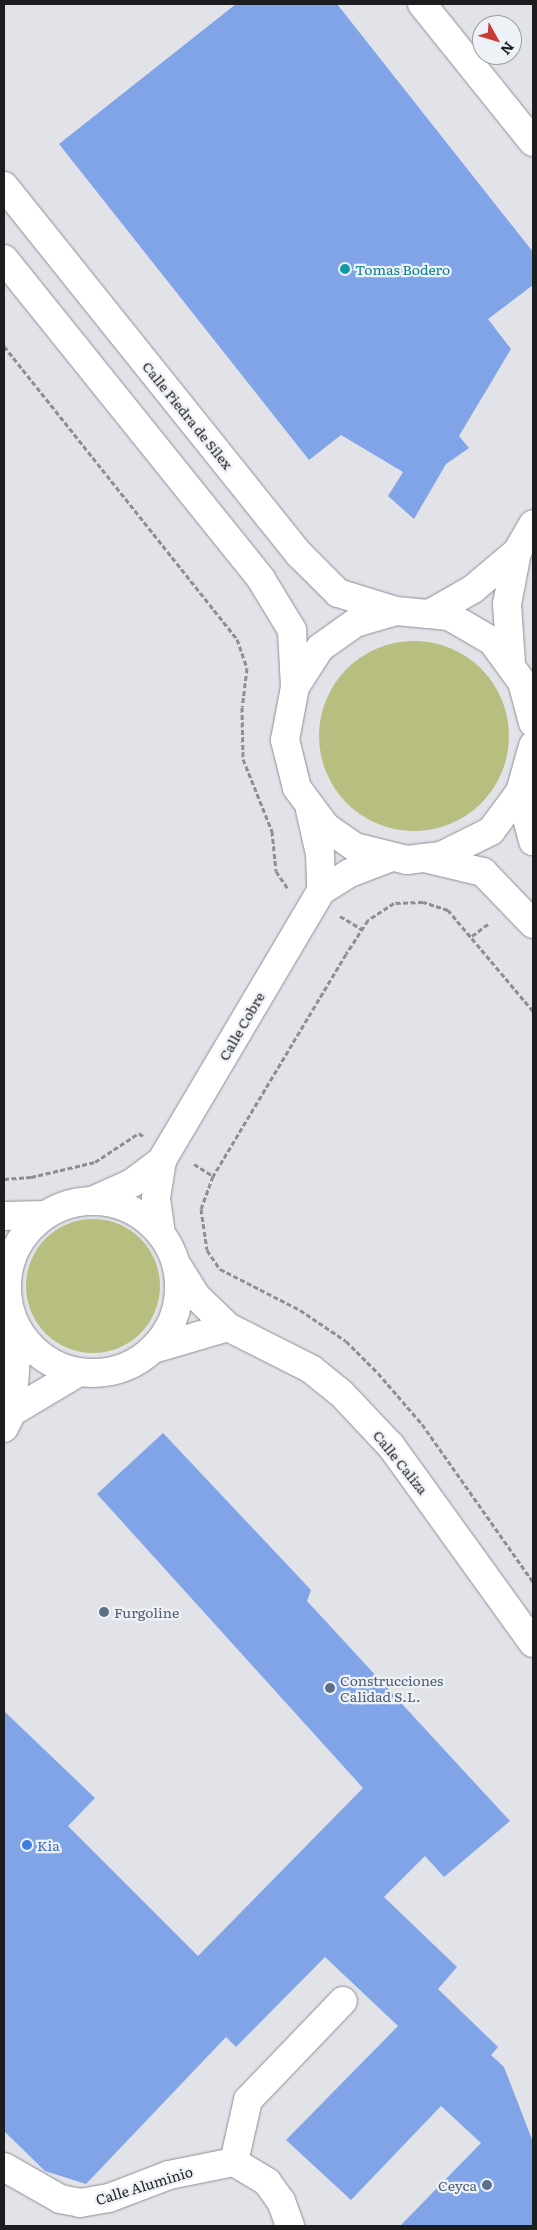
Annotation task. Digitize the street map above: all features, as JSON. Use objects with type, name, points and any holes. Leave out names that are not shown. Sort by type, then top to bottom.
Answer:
[{"type":"street","points":[[422,4],[533,142]]},
{"type":"street","name":"Calle Piedra de Sílex","points":[[4,186],[299,554],[338,593],[396,611]]},
{"type":"street","points":[[4,259],[261,578],[292,630],[295,687]]},
{"type":"street","points":[[512,663],[507,604],[517,552],[533,524]]},
{"type":"street","points":[[433,612],[473,589],[517,552]]},
{"type":"street","points":[[318,896],[320,854],[310,810],[291,774],[286,750],[286,716],[295,687],[320,648],[342,630],[374,615],[396,611],[433,612],[482,633],[512,663],[527,692],[533,723]]},
{"type":"street","points":[[310,810],[344,841],[390,858],[427,858],[456,851],[491,831],[520,792],[533,746]]},
{"type":"street","points":[[520,792],[533,841]]},
{"type":"street","name":"Calle Cobre","points":[[161,1234],[156,1198],[162,1160],[318,896],[350,873],[390,858]]},
{"type":"street","points":[[427,858],[483,872],[533,924]]},
{"type":"street","name":"Calle Cobre","points":[[92,1200],[132,1183],[162,1160]]},
{"type":"street","points":[[4,1216],[45,1215],[68,1205],[92,1200],[124,1206],[161,1234],[176,1264],[176,1309],[168,1331],[153,1349]]},
{"type":"street","points":[[8,1420],[18,1330],[6,1289],[7,1256],[45,1215]]},
{"type":"street","name":"Calle Caliza","points":[[176,1264],[196,1296],[228,1327],[311,1369],[341,1393],[419,1481],[533,1643]]},
{"type":"street","points":[[18,1330],[50,1363],[79,1372],[119,1370],[153,1349],[228,1327]]},
{"type":"street","points":[[8,1420],[79,1372]]},
{"type":"street","points":[[290,2226],[281,2202],[267,2182],[234,2162],[248,2100],[343,2001]]},
{"type":"street","name":"Calle Aluminio","points":[[4,2167],[60,2199],[80,2203],[110,2198],[169,2175],[234,2162]]},
{"type":"path","points":[[4,346],[237,639],[247,668],[242,707],[243,759],[255,796],[272,831],[276,871],[284,887],[318,896],[362,929]]},
{"type":"path","points":[[533,1011],[448,910],[423,902],[394,903],[368,920],[362,929],[213,1176],[201,1208],[207,1250],[220,1269],[300,1310],[346,1341],[378,1373],[422,1424],[533,1582]]},
{"type":"green space","points":[[414,641],[433,643],[450,648],[467,657],[481,669],[493,683],[502,700],[507,717],[509,736],[507,755],[502,772],[493,789],[481,803],[467,815],[450,824],[433,829],[414,831],[395,829],[378,824],[361,815],[347,803],[335,789],[326,772],[321,755],[319,736],[321,717],[326,700],[335,683],[347,669],[361,657],[378,648],[395,643]]},
{"type":"green space","points":[[93,1219],[119,1224],[141,1238],[155,1260],[160,1286],[155,1312],[141,1334],[119,1348],[93,1353],[67,1348],[45,1334],[31,1312],[26,1286],[31,1260],[45,1238],[67,1224]]},
{"type":"building","name":"Tomas Bodero","points":[[236,4],[337,4],[533,252],[533,285],[488,319],[511,349],[459,436],[469,448],[446,464],[414,519],[388,496],[403,472],[341,435],[309,460],[59,144]]},
{"type":"building","points":[[163,1433],[311,1590],[307,1601],[510,1821],[444,1877],[425,1856],[384,1897],[457,1967],[438,1989],[498,2047],[491,2055],[504,2067],[533,2142],[533,2226],[400,2226],[481,2143],[441,2106],[351,2200],[286,2140],[398,2026],[325,1957],[236,2047],[226,2037],[86,2184],[45,2171],[4,2131],[4,1711],[95,1798],[68,1826],[198,1956],[363,1788],[97,1494]]},
{"type":"place","name":"Tomas Bodero","points":[[345,269]]},
{"type":"place","name":"Furgoline","points":[[104,1612]]},
{"type":"place","name":"Construcciones Calidad S.L.","points":[[330,1688]]},
{"type":"place","name":"Kia","points":[[27,1845]]},
{"type":"place","name":"Ceyca","points":[[487,2185]]}]
